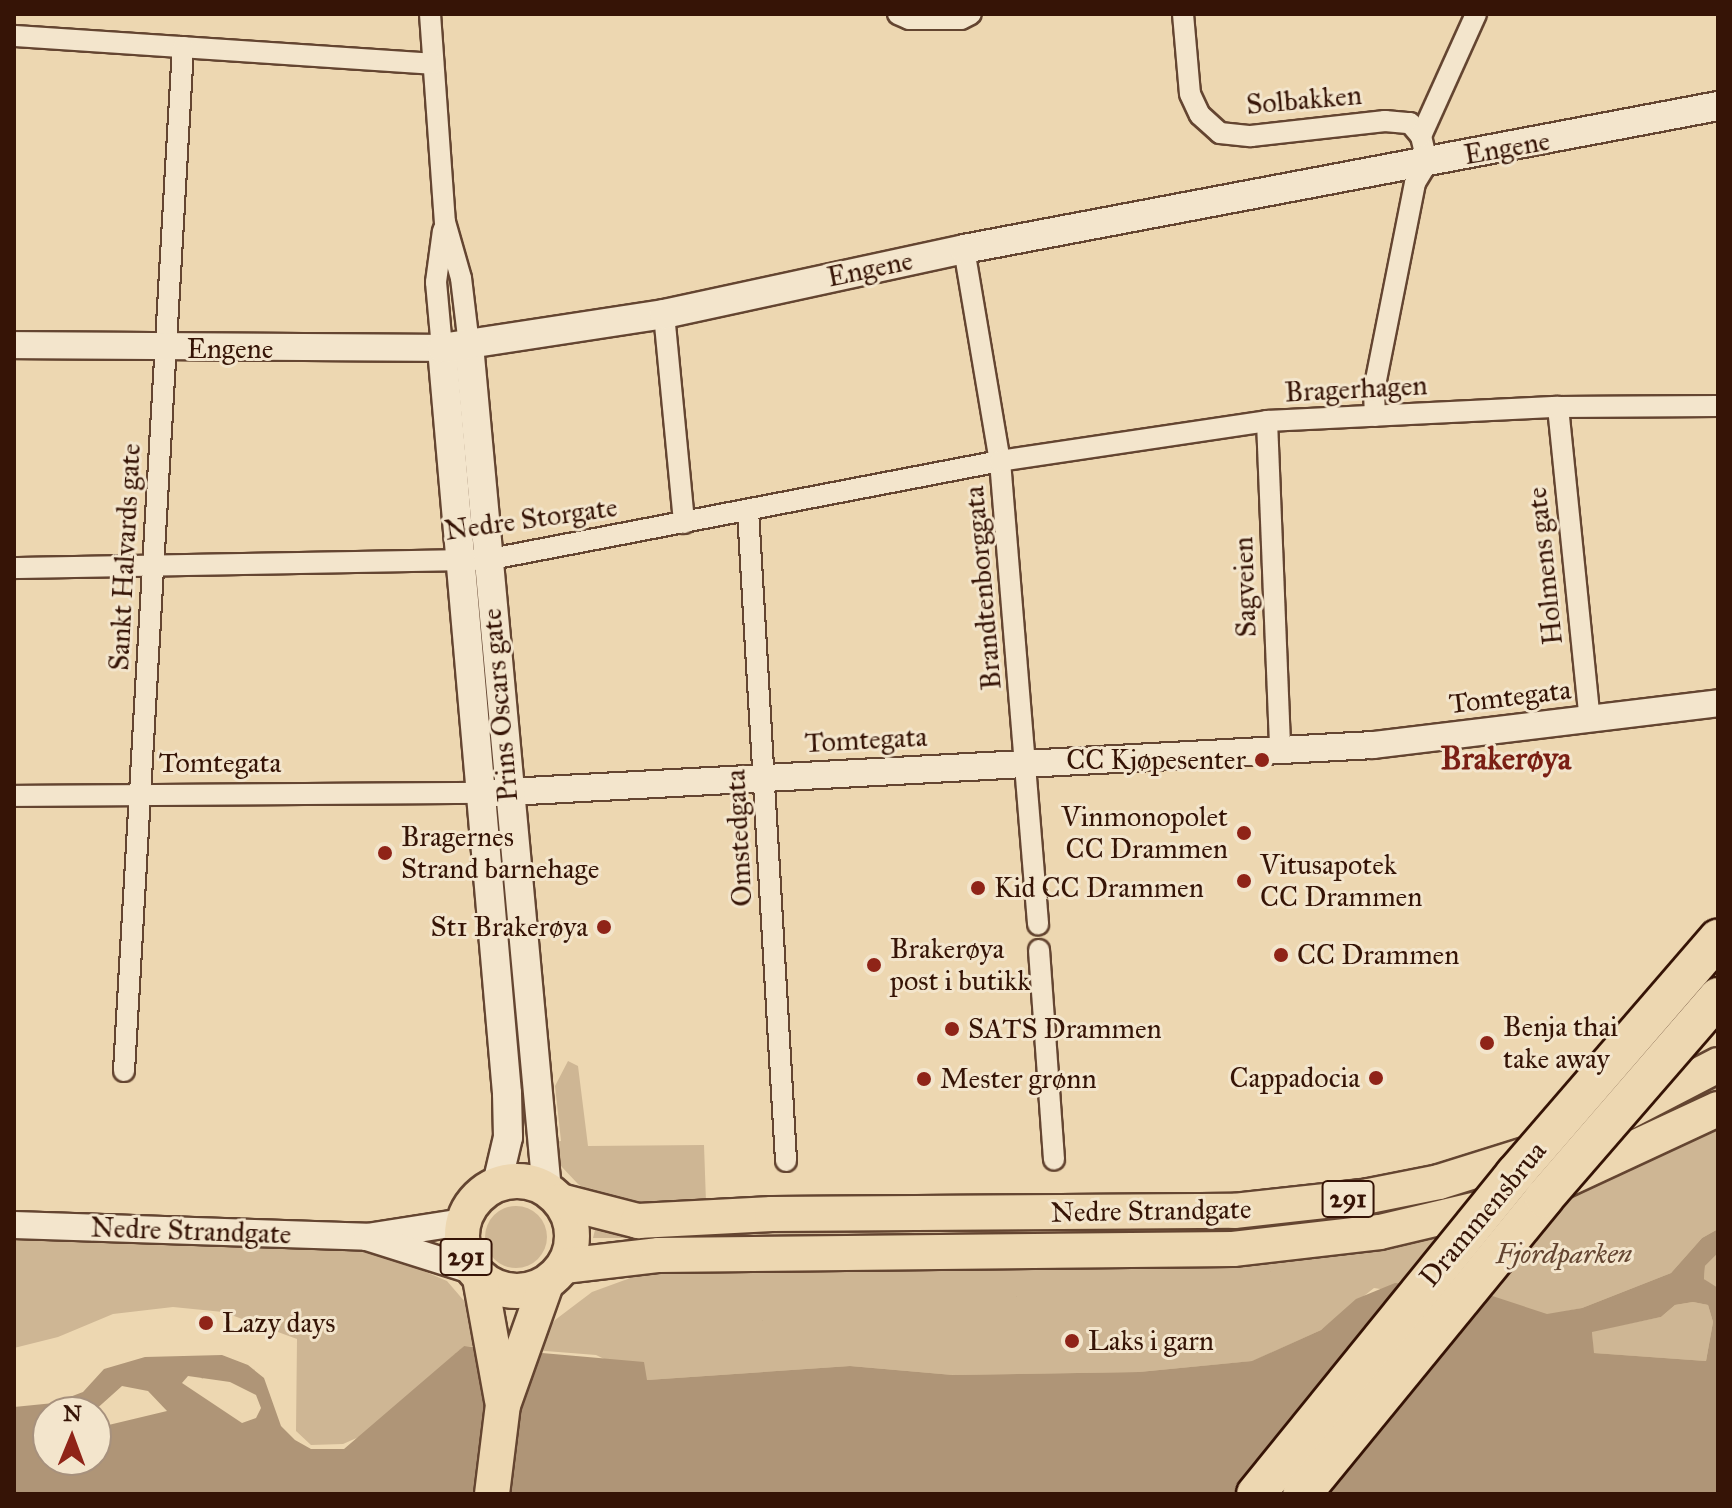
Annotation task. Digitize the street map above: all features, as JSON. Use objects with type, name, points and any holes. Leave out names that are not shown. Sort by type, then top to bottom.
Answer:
[{"type":"highway","name":"Drammensbrua","points":[[1256,1494],[1515,1174],[1718,939]]},
{"type":"highway","name":"Drammensbrua","points":[[1302,1494],[1544,1198],[1718,997]]},
{"type":"highway","name":"Nedre Strandgate","points":[[554,1195],[638,1221],[772,1214],[1138,1214],[1310,1205],[1439,1182],[1516,1160],[1649,1103],[1718,1065]]},
{"type":"highway","name":"Nedre Strandgate","points":[[555,1275],[659,1255],[1139,1254],[1313,1242],[1433,1222],[1518,1199],[1718,1109]]},
{"type":"highway","name":"291","points":[[492,1494],[507,1348],[461,1239],[463,1222],[482,1193],[497,1184],[531,1183],[554,1195],[573,1233],[555,1275],[507,1348]]},
{"type":"highway","name":"291","points":[[477,1274],[505,1291],[555,1275]]},
{"type":"main road","name":"Engene","points":[[455,347],[664,314],[1424,149],[1718,106]]},
{"type":"main road","name":"Prins Oscars gate","points":[[455,347],[496,793],[554,1195]]},
{"type":"main road","name":"Prins Oscars gate","points":[[496,793],[509,1115],[497,1184]]},
{"type":"street","name":"Prins Oscars gate","points":[[430,14],[445,222],[436,282],[455,347]]},
{"type":"street","points":[[898,14],[909,19],[961,19],[971,14]]},
{"type":"street","name":"Solbakken","points":[[1183,14],[1190,94],[1200,115],[1220,133],[1251,136],[1385,121],[1410,123],[1424,149]]},
{"type":"street","points":[[1375,416],[1374,390],[1424,149],[1476,14]]},
{"type":"street","points":[[14,36],[433,64]]},
{"type":"street","name":"Sankt Halvards gate","points":[[124,1071],[183,47]]},
{"type":"street","name":"Brandtenborggata","points":[[964,249],[1000,461],[1038,924]]},
{"type":"street","points":[[664,314],[684,523]]},
{"type":"street","name":"Engene","points":[[14,345],[164,349],[455,347]]},
{"type":"street","name":"Bragerhagen","points":[[1000,461],[1267,421],[1558,407],[1718,406]]},
{"type":"street","name":"Holmens gate","points":[[1558,407],[1590,720]]},
{"type":"street","name":"Sagveien","points":[[1267,421],[1280,751]]},
{"type":"street","name":"Nedre Storgate","points":[[14,568],[473,560],[748,511],[1000,461]]},
{"type":"street","name":"Omstedgata","points":[[748,511],[786,1161]]},
{"type":"street","name":"Tomtegata","points":[[14,796],[496,793],[1026,765],[1280,751],[1590,720],[1718,703]]},
{"type":"street","points":[[1039,950],[1054,1159]]},
{"type":"street","name":"Nedre Strandgate","points":[[14,1225],[367,1237],[463,1222]]},
{"type":"street","name":"Nedre Strandgate","points":[[367,1237],[477,1274]]},
{"type":"green space","points":[[494,823],[503,823],[503,1126],[494,1126]]},
{"type":"green space","points":[[568,1061],[578,1066],[588,1146],[704,1145],[706,1202],[639,1206],[594,1195],[578,1184],[561,1166],[553,1142],[561,1141],[555,1086]]},
{"type":"green space","points":[[1718,1079],[1718,1093],[1677,1116],[1455,1202],[1356,1222],[1218,1238],[593,1238],[595,1230],[645,1235],[1356,1212]]},
{"type":"green space","name":"Fjordparken","points":[[1718,1126],[1718,1229],[1702,1238],[1671,1273],[1582,1308],[1547,1315],[1374,1288],[1321,1330],[1253,1361],[1139,1372],[953,1375],[850,1366],[647,1380],[596,1355],[533,1350],[555,1320],[592,1292],[655,1269],[1164,1268],[1311,1256],[1435,1235],[1586,1189]]},
{"type":"green space","points":[[516,1206],[538,1215],[547,1237],[538,1259],[516,1268],[494,1259],[485,1237],[494,1215]]},
{"type":"green space","points":[[14,1238],[345,1247],[381,1253],[447,1281],[471,1309],[484,1346],[464,1346],[368,1433],[343,1444],[311,1445],[296,1431],[297,1339],[223,1312],[173,1307],[113,1314],[58,1337],[14,1348]]},
{"type":"green space","points":[[1718,1253],[1716,1288],[1704,1279],[1705,1266]]},
{"type":"green space","points":[[1693,1302],[1708,1305],[1713,1322],[1706,1361],[1593,1353],[1592,1331],[1661,1317],[1675,1305]]},
{"type":"shaded area","points":[[1718,1229],[1718,1253],[1705,1266],[1704,1279],[1718,1288],[1718,1494],[14,1494],[14,1407],[32,1405],[32,1476],[112,1476],[112,1424],[167,1411],[148,1391],[122,1386],[111,1396],[72,1396],[83,1392],[104,1369],[145,1357],[222,1355],[248,1365],[264,1378],[281,1426],[295,1440],[311,1449],[344,1449],[464,1346],[644,1362],[647,1380],[850,1366],[953,1375],[1139,1372],[1252,1361],[1321,1330],[1356,1299],[1395,1283],[1468,1288],[1547,1314],[1582,1308],[1671,1273],[1702,1238]],"holes":[[[1693,1302],[1708,1305],[1713,1322],[1706,1361],[1594,1353],[1592,1332],[1661,1317],[1675,1305]],[[188,1376],[230,1382],[256,1395],[261,1408],[256,1418],[242,1423],[182,1383]]]},
{"type":"place","name":"CC Kjøpesenter","points":[[1262,760]]},
{"type":"place","name":"Vinmonopolet CC Drammen","points":[[1244,833]]},
{"type":"place","name":"Bragernes Strand barnehage","points":[[385,853]]},
{"type":"place","name":"Vitusapotek CC Drammen","points":[[1244,881]]},
{"type":"place","name":"Kid CC Drammen","points":[[978,888]]},
{"type":"place","name":"St1 Brakerøya","points":[[604,927]]},
{"type":"place","name":"CC Drammen","points":[[1281,955]]},
{"type":"place","name":"Brakerøya post i butikk","points":[[874,965]]},
{"type":"place","name":"SATS Drammen","points":[[952,1029]]},
{"type":"place","name":"Benja thai take away","points":[[1487,1043]]},
{"type":"place","name":"Cappadocia","points":[[1376,1078]]},
{"type":"place","name":"Mester grønn","points":[[924,1079]]},
{"type":"place","name":"Lazy days","points":[[206,1323]]},
{"type":"place","name":"Laks i garn","points":[[1072,1341]]},
{"type":"district","name":"Brakerøya","points":[[1506,759]]}]
